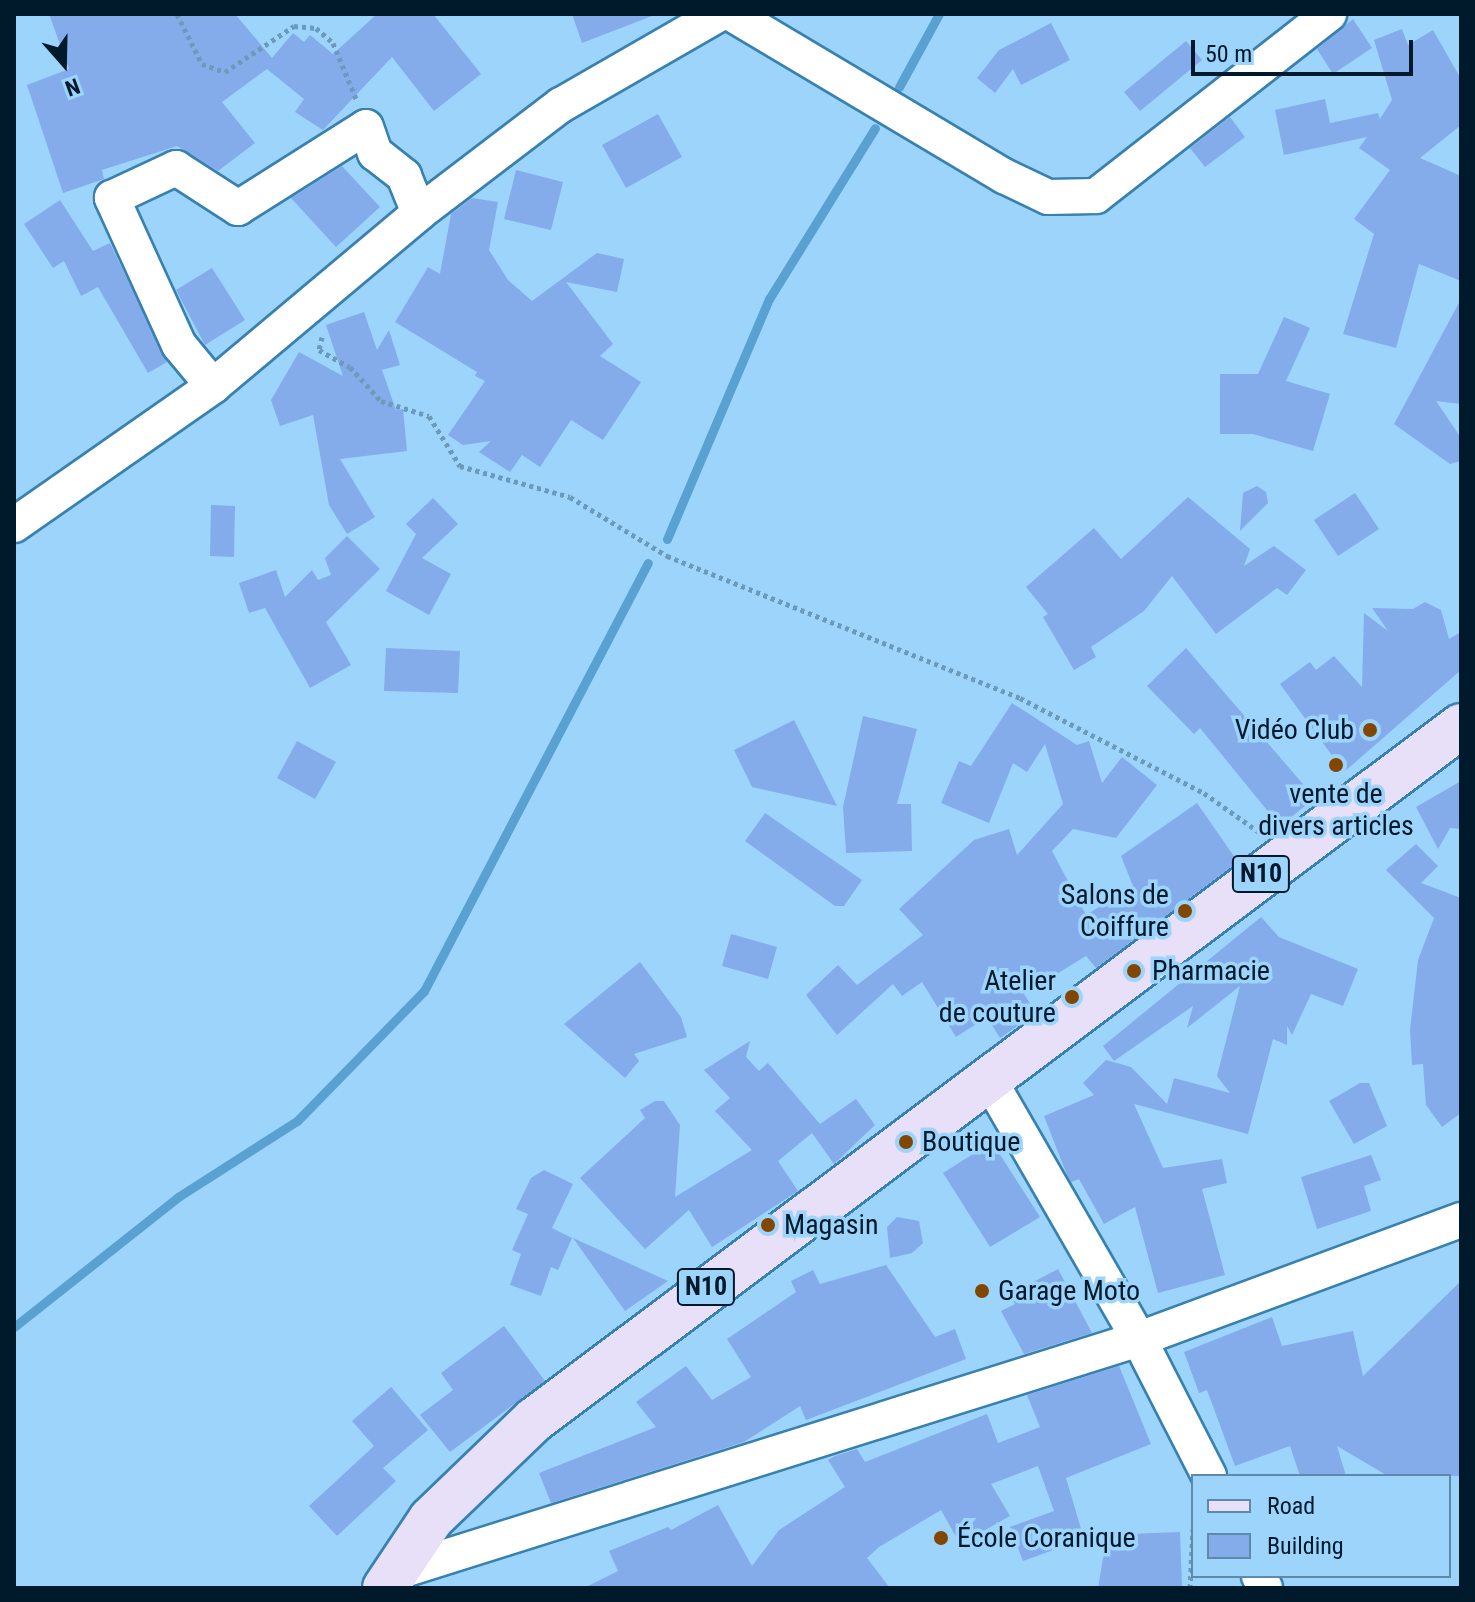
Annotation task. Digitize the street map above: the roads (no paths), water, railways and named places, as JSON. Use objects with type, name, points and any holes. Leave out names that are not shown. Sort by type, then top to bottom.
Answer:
[{"type":"main road","name":"N10","points":[[388,1581],[431,1519],[534,1420],[987,1076],[1461,726]]},
{"type":"street","points":[[14,525],[213,386],[333,291],[419,213],[561,105],[719,14]]},
{"type":"street","points":[[732,14],[1004,176],[1048,197],[1096,196],[1329,14]]},
{"type":"street","points":[[213,386],[179,345],[112,198],[176,168],[238,208],[366,127],[375,153],[404,176],[419,213]]},
{"type":"street","points":[[987,1076],[1139,1339],[1208,1474]]},
{"type":"street","points":[[388,1581],[1139,1339],[1461,1220]]},
{"type":"waterway","points":[[899,87],[939,14]]},
{"type":"waterway","points":[[667,539],[769,299],[875,128]]},
{"type":"waterway","points":[[14,1327],[178,1197],[297,1121],[424,991],[648,563]]},
{"type":"place","name":"Vidéo Club","points":[[1370,730]]},
{"type":"place","name":"vente de divers articles","points":[[1336,765]]},
{"type":"place","name":"Salons de Coiffure","points":[[1185,911]]},
{"type":"place","name":"Pharmacie","points":[[1134,971]]},
{"type":"place","name":"Atelier de couture","points":[[1072,997]]},
{"type":"place","name":"Boutique","points":[[906,1142]]},
{"type":"place","name":"Magasin","points":[[768,1225]]},
{"type":"place","name":"Garage Moto","points":[[982,1291]]},
{"type":"place","name":"École Coranique","points":[[941,1538]]}]
